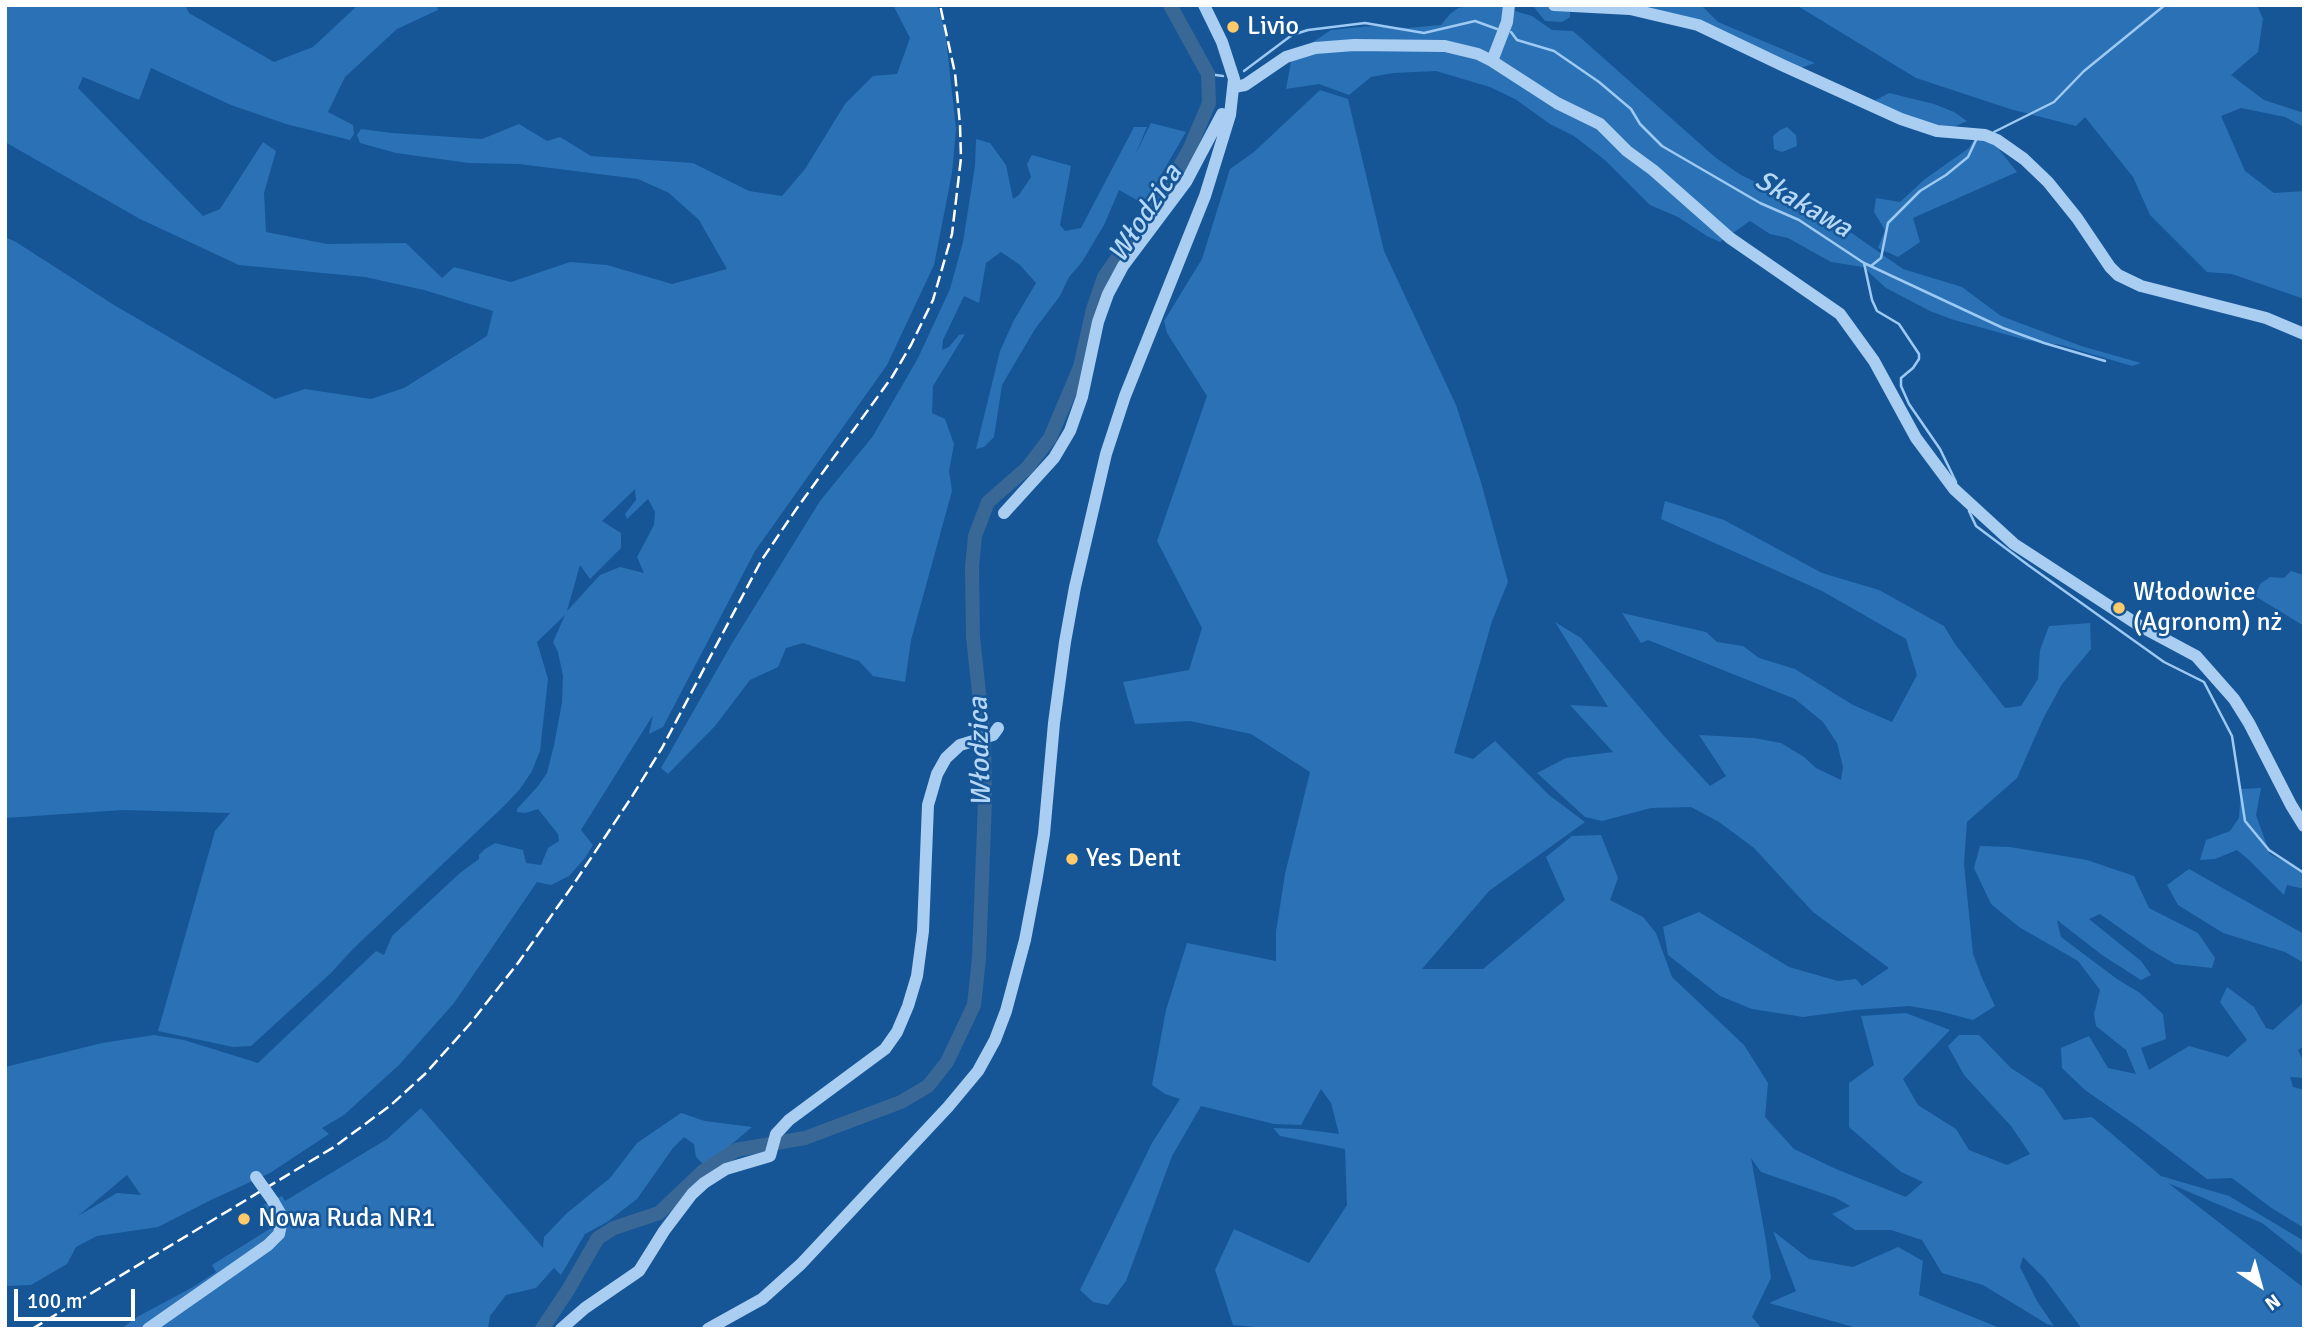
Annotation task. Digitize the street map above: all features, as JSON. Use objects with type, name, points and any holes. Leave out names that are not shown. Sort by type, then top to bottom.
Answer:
[{"type":"street","points":[[1004,513],[1054,458],[1070,431],[1083,397],[1098,322],[1108,294],[1124,266],[1186,182],[1234,87],[1228,58],[1205,5]]},
{"type":"street","points":[[1554,5],[1630,9],[1698,25],[1901,119],[1937,131],[1985,135],[1997,140],[2024,159],[2048,183],[2118,275],[2141,286],[2266,318],[2304,334]]},
{"type":"street","points":[[1495,55],[1509,9]]},
{"type":"street","points":[[1234,87],[1245,85],[1286,57],[1315,48],[1354,45],[1438,46],[1495,55],[1557,103],[1600,124],[1627,151],[1653,170],[1730,238],[1840,314],[1874,361],[1916,438],[1954,489],[2014,544],[2140,626],[2196,656],[2234,699],[2304,826]]},
{"type":"street","points":[[708,1329],[754,1304],[789,1276],[948,1107],[978,1071],[995,1040],[1006,1011],[1025,940],[1044,834],[1054,723],[1069,618],[1106,454],[1125,396],[1205,196],[1222,113]]},
{"type":"street","points":[[561,1329],[585,1308],[639,1270],[664,1231],[692,1194],[704,1183],[726,1169],[771,1156],[776,1134],[803,1108],[885,1049],[897,1032],[918,976],[923,931],[928,806],[937,774],[946,758],[960,745],[995,732]]},
{"type":"street","points":[[148,1329],[279,1234],[280,1213],[256,1177]]},
{"type":"shaded area","points":[[5,5],[185,5],[189,13],[274,62],[313,47],[358,5],[437,5],[438,10],[397,29],[345,77],[328,112],[353,125],[354,134],[350,140],[286,124],[231,105],[151,68],[139,100],[83,77],[78,88],[203,216],[220,209],[263,142],[276,151],[264,193],[266,232],[327,244],[406,243],[442,278],[454,267],[511,282],[570,262],[607,265],[672,284],[727,269],[699,220],[669,193],[638,179],[519,164],[469,163],[396,153],[360,143],[357,135],[361,129],[482,139],[519,124],[547,141],[560,137],[591,156],[693,163],[749,191],[782,196],[805,169],[845,104],[873,76],[897,74],[910,38],[893,5],[937,5],[945,29],[956,129],[952,173],[934,265],[887,365],[755,551],[663,727],[649,734],[653,715],[581,830],[593,845],[585,858],[569,876],[551,885],[537,882],[454,1003],[399,1065],[344,1115],[322,1128],[329,1134],[270,1173],[158,1227],[97,1236],[76,1247],[67,1264],[31,1285],[5,1286],[5,1067],[102,1043],[154,1035],[184,1040],[258,1063],[376,951],[384,955],[392,936],[460,873],[479,859],[485,849],[495,843],[523,850],[526,863],[541,865],[548,848],[559,841],[558,834],[538,809],[525,813],[517,812],[517,809],[547,773],[554,745],[562,703],[563,676],[553,642],[565,615],[537,642],[548,679],[540,751],[532,771],[505,805],[331,973],[251,1046],[233,1047],[158,1031],[215,831],[230,813],[123,810],[5,818],[5,237],[114,305],[275,399],[305,389],[371,399],[404,388],[487,336],[493,311],[424,290],[365,277],[239,265],[140,219],[5,142]],"holes":[[[635,489],[636,500],[625,514],[627,519],[648,499],[655,512],[654,525],[637,557],[644,573],[620,567],[600,575],[567,611],[580,565],[590,579],[621,548],[621,533],[602,521]],[[127,1175],[141,1195],[117,1193],[78,1216]]]},
{"type":"shaded area","points":[[1507,5],[1515,11],[1532,16],[1552,30],[1573,31],[1716,158],[1741,175],[1829,217],[1903,269],[1962,287],[2001,316],[2081,346],[2141,363],[2132,366],[2061,345],[2026,340],[1954,320],[1886,288],[1863,267],[1831,262],[1788,238],[1770,234],[1750,221],[1720,242],[1678,217],[1650,205],[1606,161],[1574,136],[1550,124],[1515,99],[1490,87],[1436,71],[1371,77],[1349,95],[1319,84],[1286,89],[1292,56],[1331,30],[1371,26],[1408,28],[1441,25],[1458,8]]},
{"type":"shaded area","points":[[1532,5],[1570,5],[1570,17],[1562,22],[1545,21]]},
{"type":"shaded area","points":[[1617,5],[1698,5],[1718,22],[1815,63],[1798,69],[1700,22]]},
{"type":"shaded area","points":[[1796,5],[2257,5],[2263,19],[2258,52],[2231,75],[2264,100],[2304,113],[2304,127],[2285,117],[2241,108],[2221,116],[2245,171],[2274,193],[2304,191],[2304,299],[2232,274],[2207,272],[2150,215],[2133,177],[2085,117],[2076,126],[2010,109],[1916,78]]},
{"type":"shaded area","points":[[1320,90],[1348,99],[1384,251],[1456,405],[1481,482],[1508,582],[1492,621],[1454,753],[1473,759],[1495,741],[1549,795],[1585,822],[1489,891],[1422,969],[1483,969],[1565,900],[1546,857],[1572,836],[1601,835],[1618,878],[1610,900],[1643,917],[1656,933],[1672,977],[1744,1045],[1768,1083],[1765,1117],[1794,1149],[1906,1197],[1923,1182],[1901,1172],[1849,1127],[1849,1083],[1874,1065],[1861,1016],[1906,1013],[1950,1030],[1903,1079],[1918,1105],[1956,1129],[1969,1150],[2007,1165],[2030,1154],[2011,1126],[1964,1075],[1948,1046],[1959,1035],[1979,1035],[2011,1068],[2043,1089],[2064,1120],[2092,1117],[2161,1176],[2229,1196],[2304,1241],[2304,1256],[2262,1223],[2168,1183],[2304,1288],[2304,1329],[2082,1329],[2045,1279],[2023,1257],[2020,1267],[2037,1301],[2054,1326],[2047,1324],[1983,1285],[1942,1273],[1922,1240],[1891,1230],[1855,1230],[1832,1214],[1850,1206],[1836,1198],[1761,1172],[1751,1158],[1771,1278],[1752,1317],[1762,1329],[1259,1329],[1233,1325],[1215,1270],[1234,1229],[1309,1263],[1347,1205],[1345,1149],[1280,1136],[1273,1128],[1339,1134],[1331,1103],[1321,1089],[1301,1125],[1274,1124],[1201,1106],[1172,1156],[1126,1281],[1108,1305],[1093,1302],[1080,1290],[1152,1143],[1180,1099],[1165,1094],[1152,1085],[1166,1010],[1187,943],[1276,961],[1276,932],[1285,874],[1310,772],[1251,734],[1190,721],[1135,724],[1123,682],[1189,670],[1202,628],[1157,541],[1207,396],[1167,333],[1164,321],[1202,259],[1230,169],[1254,152]]},
{"type":"shaded area","points":[[1889,93],[1934,104],[1967,121],[1949,129],[1894,114],[1874,101]]},
{"type":"shaded area","points":[[1151,123],[1186,132],[1144,204],[1119,190],[1104,225],[1082,262],[1035,329],[1002,385],[994,437],[984,447],[976,449],[1000,351],[1014,320],[1036,283],[1020,265],[1001,252],[986,263],[979,303],[964,296],[943,340],[942,350],[949,347],[959,335],[965,334],[933,386],[932,413],[945,419],[954,444],[949,471],[952,491],[911,640],[905,682],[873,676],[859,661],[803,643],[786,648],[778,667],[750,680],[715,726],[668,774],[661,768],[731,645],[820,501],[873,436],[918,358],[950,289],[963,242],[975,166],[976,139],[990,143],[1006,165],[1013,199],[1019,195],[1031,177],[1027,164],[1032,155],[1071,166],[1060,225],[1065,231],[1081,228],[1134,127],[1147,127],[1135,155]]},
{"type":"shaded area","points":[[1787,127],[1796,135],[1797,146],[1782,152],[1774,149],[1773,136]]},
{"type":"shaded area","points":[[1983,138],[1997,147],[2017,172],[1913,218],[1920,242],[1898,257],[1878,248],[1885,230],[1874,212],[1876,198],[1900,202],[1925,179],[1969,148],[1973,141]]},
{"type":"shaded area","points":[[1665,501],[1724,520],[1822,573],[1879,590],[1944,626],[2005,708],[2021,706],[2038,679],[2040,650],[2049,626],[2090,623],[2091,649],[2062,684],[2017,778],[1967,822],[1964,864],[1973,954],[1995,1006],[1973,1020],[1909,1006],[1803,1017],[1752,1009],[1720,996],[1668,955],[1663,927],[1699,912],[1789,967],[1838,981],[1856,979],[1862,986],[1889,968],[1813,912],[1754,848],[1719,822],[1691,807],[1651,808],[1602,821],[1585,817],[1537,773],[1566,758],[1613,752],[1570,705],[1608,707],[1555,622],[1581,638],[1710,786],[1726,776],[1699,735],[1754,738],[1781,743],[1816,768],[1841,780],[1843,767],[1837,743],[1823,722],[1795,699],[1648,640],[1641,643],[1622,613],[1706,632],[1717,642],[1743,646],[1759,658],[1795,669],[1853,705],[1892,722],[1917,675],[1906,639],[1822,591],[1661,519]]},
{"type":"shaded area","points":[[2291,571],[2304,575],[2304,626],[2255,596],[2260,584],[2270,577],[2284,578]]},
{"type":"shaded area","points":[[2261,788],[2256,815],[2270,854],[2304,872],[2304,889],[2287,885],[2284,895],[2237,850],[2215,859],[2200,860],[2206,840],[2230,831],[2239,818],[2241,789]]},
{"type":"shaded area","points":[[1980,846],[2010,847],[2087,860],[2134,876],[2149,908],[2198,933],[2215,958],[2212,968],[2175,964],[2100,914],[2089,919],[2141,961],[2151,975],[2141,980],[2102,955],[2057,920],[2061,937],[2140,993],[2163,1014],[2166,1039],[2141,1048],[2149,1070],[2189,1046],[2228,1057],[2247,1040],[2220,1002],[2227,987],[2254,1007],[2266,1028],[2273,1030],[2304,1002],[2304,1046],[2298,1050],[2304,1062],[2304,1078],[2290,1077],[2293,1087],[2304,1090],[2304,1228],[2270,1207],[2232,1178],[2207,1179],[2085,1090],[2062,1068],[2061,1048],[2089,1036],[2108,1068],[2136,1074],[2126,1050],[2096,1026],[2094,1014],[2100,990],[2078,961],[2019,927],[1991,904],[1974,868]]},
{"type":"shaded area","points":[[2189,869],[2304,934],[2304,963],[2285,952],[2223,933],[2178,905],[2167,885]]},
{"type":"shaded area","points":[[421,1108],[543,1248],[544,1237],[567,1213],[610,1178],[637,1143],[681,1113],[705,1121],[752,1127],[720,1154],[703,1164],[696,1157],[694,1144],[684,1137],[673,1148],[637,1199],[607,1222],[585,1234],[561,1275],[554,1268],[536,1288],[506,1295],[490,1316],[488,1329],[121,1329],[216,1272],[212,1265],[271,1228],[259,1207],[282,1196],[285,1201],[387,1139]]},
{"type":"shaded area","points":[[1773,1231],[1809,1259],[1853,1267],[1898,1247],[1923,1261],[1919,1295],[2002,1329],[1853,1327],[1769,1303],[1796,1291]]},
{"type":"waterway","name":"Włodzica","points":[[542,1329],[598,1238],[614,1228],[659,1213],[702,1172],[736,1150],[805,1138],[901,1102],[928,1086],[947,1062],[974,1005],[979,958],[985,801],[984,739],[973,637],[972,567],[975,536],[988,502],[1027,468],[1050,438],[1080,367],[1093,309],[1104,277],[1169,184],[1189,150],[1209,103],[1208,74],[1170,5]]},
{"type":"waterway","points":[[1994,132],[2054,102],[2084,71],[2165,5]]},
{"type":"waterway","name":"Skakawa","points":[[1244,71],[1292,35],[1308,30],[1365,23],[1424,33],[1475,21],[1497,29]]},
{"type":"waterway","name":"Skakawa","points":[[1511,32],[1517,40],[1554,51],[1599,82],[1631,109],[1640,124],[1662,146],[1760,203],[1799,220],[1864,263],[2003,328],[2105,361]]},
{"type":"waterway","name":"Skakawa","points":[[1208,74],[1223,76]]},
{"type":"waterway","points":[[1871,266],[1881,258],[1888,223],[1920,191],[1968,157],[1976,140]]},
{"type":"waterway","name":"Skakawa","points":[[1864,263],[1877,311],[1899,324],[1919,354],[1913,368],[1901,378],[1901,386],[1909,404],[1940,449],[1956,482]]},
{"type":"waterway","name":"Skakawa","points":[[1969,511],[1976,526],[2028,565],[2164,662],[2204,682],[2232,736],[2245,821],[2269,850],[2304,873]]},
{"type":"railway","points":[[32,1329],[334,1147],[391,1105],[425,1074],[469,1025],[518,963],[573,885],[662,748],[761,561],[892,377],[933,300],[952,234],[961,158],[955,73],[940,5]]},
{"type":"place","name":"Livio","points":[[1233,27]]},
{"type":"place","name":"Włodowice (Agronom) nż","points":[[2119,608]]},
{"type":"place","name":"Yes Dent","points":[[1072,859]]},
{"type":"place","name":"Nowa Ruda NR1","points":[[244,1219]]}]
